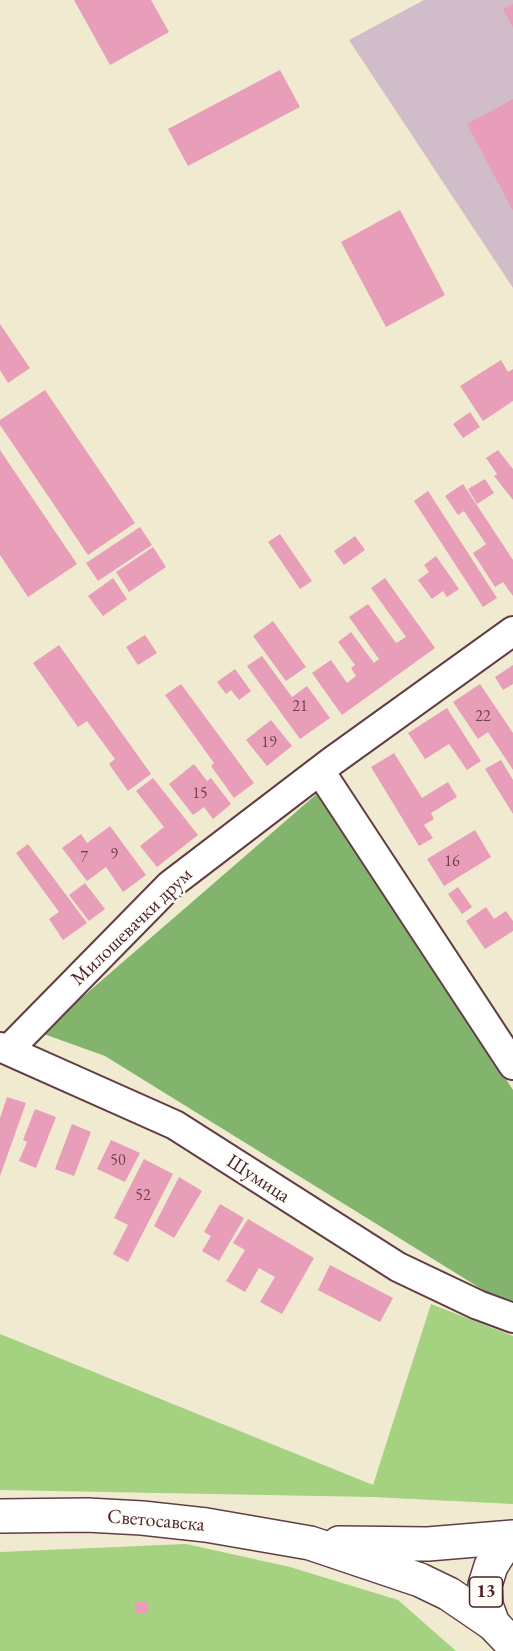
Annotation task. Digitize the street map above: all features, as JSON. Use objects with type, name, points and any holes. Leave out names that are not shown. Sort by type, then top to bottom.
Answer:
[{"type":"main road","name":"Светосавска","points":[[0,1516],[87,1515],[141,1518],[206,1525],[310,1543]]},
{"type":"main road","points":[[310,1543],[428,1544],[513,1539]]},
{"type":"main road","name":"13","points":[[507,1639],[486,1605],[485,1585],[490,1566],[501,1550],[513,1539]]},
{"type":"main road","points":[[310,1543],[420,1580],[449,1594],[507,1639]]},
{"type":"street","name":"Милошевачки друм","points":[[4,1048],[170,885],[320,771],[513,631]]},
{"type":"street","points":[[320,771],[513,1065]]},
{"type":"street","name":"Шумица","points":[[4,1048],[175,1125],[398,1267],[478,1305],[513,1317]]},
{"type":"shaded area","points":[[424,0],[513,0],[513,288],[349,40]]},
{"type":"green space","points":[[319,792],[513,1090],[513,1301],[488,1293],[105,1056],[41,1033]]},
{"type":"green space","points":[[431,1304],[513,1336],[513,1504],[373,1497],[0,1490],[0,1334],[373,1485]]},
{"type":"green space","points":[[186,1544],[290,1567],[398,1600],[456,1651],[0,1651],[0,1552]]},
{"type":"building","points":[[74,0],[151,0],[169,32],[110,65]]},
{"type":"building","points":[[513,4],[513,28],[503,9]]},
{"type":"building","points":[[280,70],[300,107],[188,166],[168,129]]},
{"type":"building","points":[[513,99],[513,211],[467,124]]},
{"type":"building","points":[[400,210],[445,295],[386,327],[341,242]]},
{"type":"building","points":[[0,324],[30,368],[8,383],[0,370]]},
{"type":"building","points":[[501,360],[508,372],[513,369],[513,401],[483,421],[460,386]]},
{"type":"building","points":[[45,390],[135,523],[88,555],[0,425],[0,420]]},
{"type":"building","points":[[470,412],[480,427],[463,438],[453,424]]},
{"type":"building","points":[[0,450],[77,564],[28,597],[0,555]]},
{"type":"building","points":[[498,450],[513,469],[513,500],[494,476],[497,474],[486,458]]},
{"type":"building","points":[[485,479],[494,493],[477,504],[468,489]]},
{"type":"building","points":[[463,484],[513,560],[513,596],[503,582],[495,587],[473,553],[486,544],[464,511],[458,515],[445,496]]},
{"type":"building","points":[[428,491],[497,598],[483,607],[414,501]]},
{"type":"building","points":[[140,527],[152,545],[98,581],[86,563]]},
{"type":"building","points":[[280,534],[312,581],[300,589],[268,542]]},
{"type":"building","points":[[355,536],[365,550],[344,565],[334,551]]},
{"type":"building","points":[[153,547],[166,567],[129,592],[116,572]]},
{"type":"building","points":[[436,556],[459,589],[447,597],[443,591],[432,599],[418,580],[429,572],[424,565]]},
{"type":"building","points":[[113,578],[127,599],[103,616],[88,596]]},
{"type":"building","points":[[385,578],[435,648],[342,715],[312,673],[331,660],[347,683],[356,676],[351,668],[355,665],[338,642],[351,632],[374,663],[379,659],[349,617],[368,604],[396,643],[406,637],[371,588]]},
{"type":"building","points":[[273,621],[306,667],[286,681],[253,636]]},
{"type":"building","points":[[145,635],[157,653],[138,665],[126,647]]},
{"type":"building","points":[[59,645],[151,774],[128,791],[109,764],[115,759],[87,721],[78,727],[33,663]]},
{"type":"building","points":[[262,656],[292,697],[307,686],[330,718],[300,739],[247,666]]},
{"type":"building","points":[[513,665],[513,684],[503,690],[495,677]]},
{"type":"building","points":[[235,669],[251,691],[239,700],[231,690],[226,694],[217,682]]},
{"type":"building","points":[[181,684],[254,783],[234,798],[211,766],[214,763],[165,695]]},
{"type":"building","points":[[480,684],[513,733],[513,770],[488,732],[478,739],[453,702]]},
{"type":"building","points":[[447,708],[481,761],[467,770],[449,744],[425,759],[408,733]]},
{"type":"building","points":[[271,720],[292,746],[267,766],[246,740]]},
{"type":"building","points":[[394,753],[422,798],[448,782],[457,797],[431,813],[434,819],[424,825],[433,838],[419,846],[371,767]]},
{"type":"building","points":[[501,760],[513,780],[513,814],[485,769]]},
{"type":"building","points":[[194,764],[207,781],[211,778],[231,804],[213,819],[204,807],[193,815],[169,784]]},
{"type":"building","points":[[153,778],[198,835],[157,867],[140,846],[164,827],[136,791]]},
{"type":"building","points":[[110,826],[146,875],[123,892],[106,867],[87,881],[62,848],[81,834],[87,843]]},
{"type":"building","points":[[475,830],[491,857],[444,886],[427,859]]},
{"type":"building","points":[[28,844],[87,923],[63,940],[49,919],[59,912],[16,853]]},
{"type":"building","points":[[85,883],[105,909],[89,921],[69,895]]},
{"type":"building","points":[[458,887],[472,907],[462,914],[448,894]]},
{"type":"building","points":[[486,907],[494,919],[506,911],[513,921],[513,931],[485,949],[466,921]]},
{"type":"building","points":[[7,1097],[26,1103],[0,1176],[0,1118]]},
{"type":"building","points":[[35,1109],[56,1117],[36,1168],[19,1161],[27,1142],[23,1140]]},
{"type":"building","points":[[72,1124],[91,1132],[74,1176],[55,1169]]},
{"type":"building","points":[[111,1140],[140,1153],[125,1182],[97,1169]]},
{"type":"building","points":[[144,1159],[173,1174],[128,1262],[113,1254],[128,1225],[114,1218]]},
{"type":"building","points":[[179,1177],[202,1191],[174,1238],[154,1226]]},
{"type":"building","points":[[220,1204],[244,1218],[219,1261],[202,1251],[211,1236],[204,1232]]},
{"type":"building","points":[[248,1219],[314,1258],[282,1314],[260,1302],[275,1277],[259,1268],[245,1292],[226,1281],[245,1250],[233,1243]]},
{"type":"building","points":[[330,1265],[393,1298],[380,1322],[318,1290]]},
{"type":"building","points":[[135,1601],[148,1601],[148,1613],[135,1613]]}]
